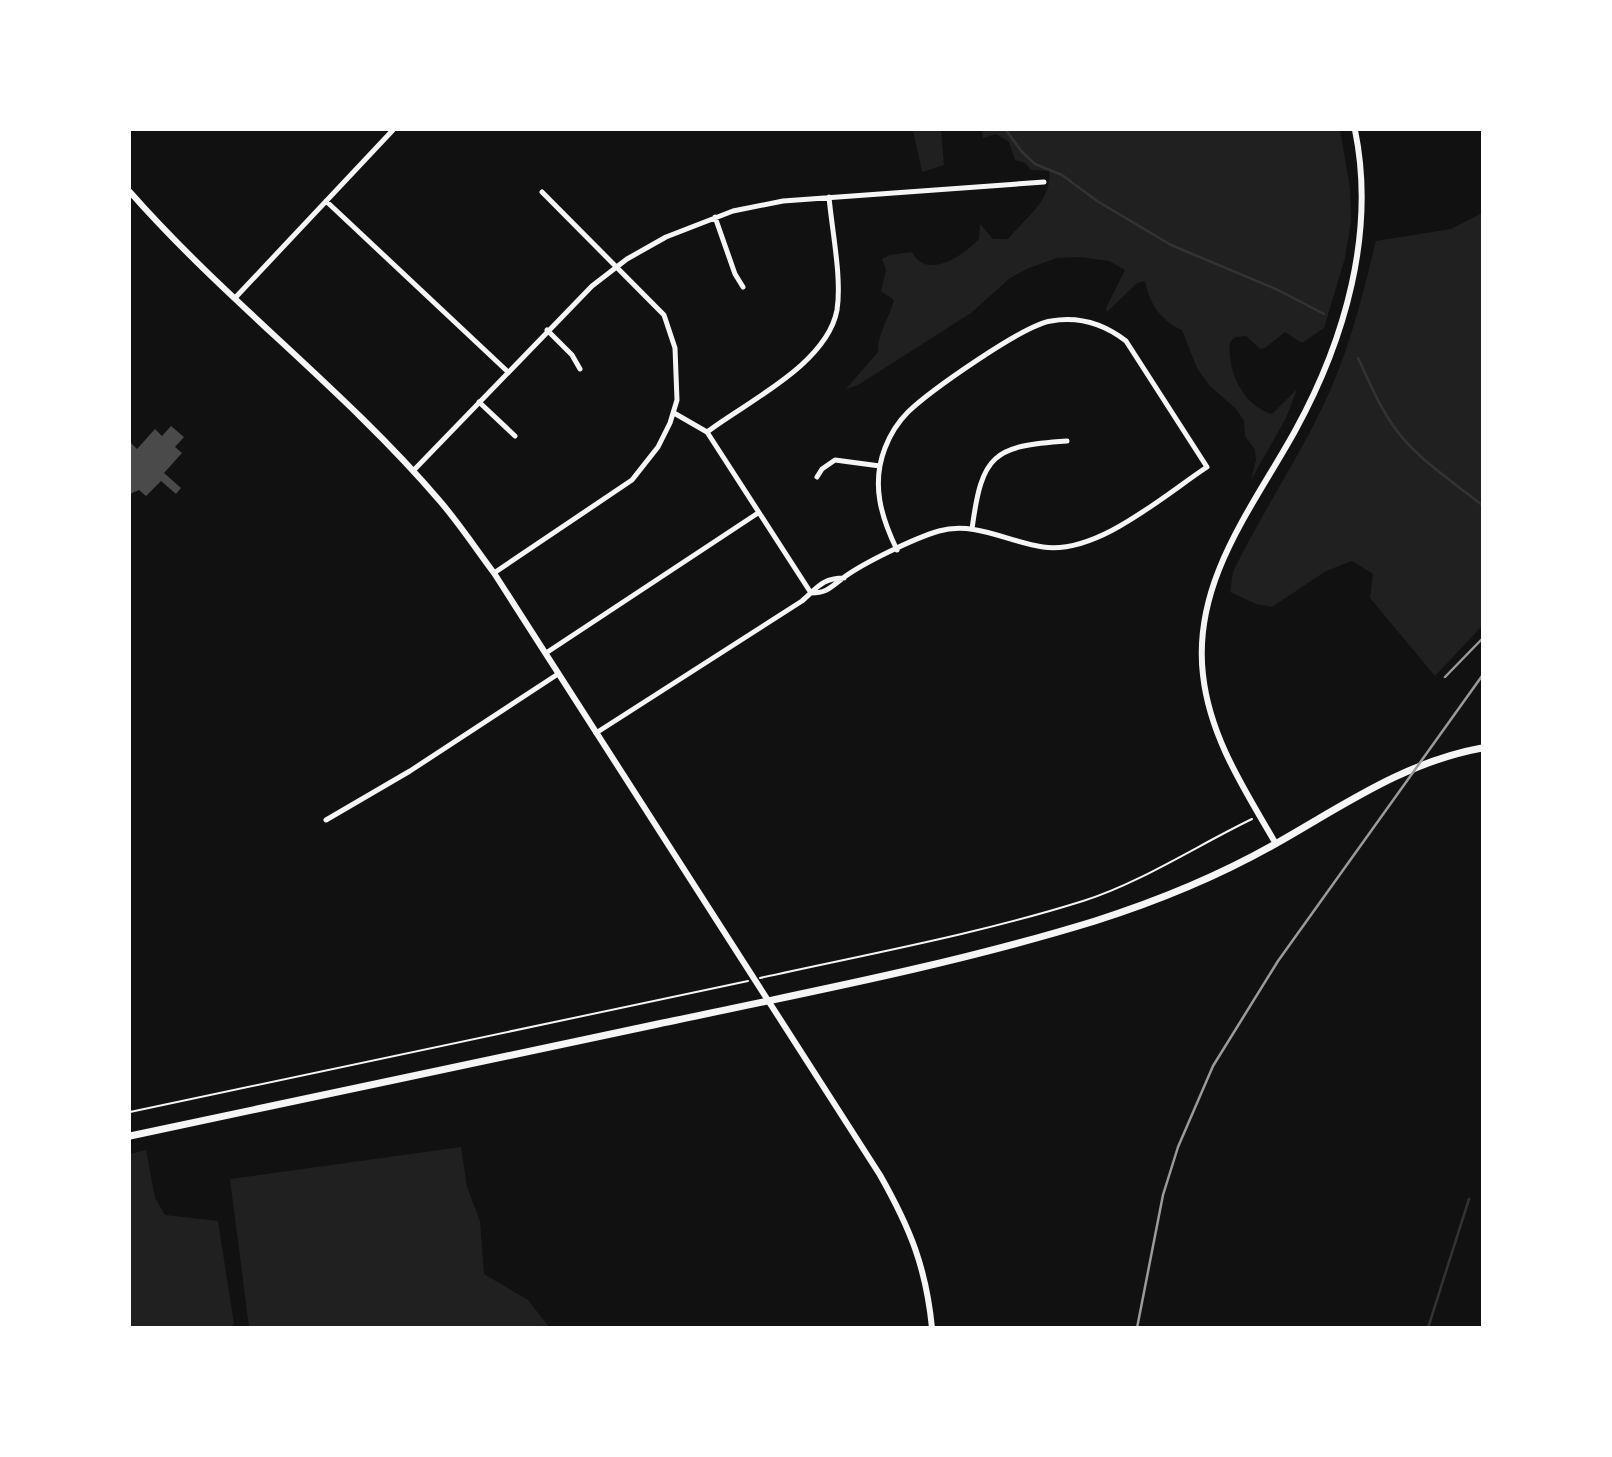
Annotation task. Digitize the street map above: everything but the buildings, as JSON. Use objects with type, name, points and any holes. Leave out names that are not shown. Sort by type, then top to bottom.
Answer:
[{"type":"main road","points":[[130,1136],[769,1001],[961,958],[1092,922],[1199,883],[1276,844],[1384,781],[1440,758],[1482,748]]},
{"type":"street","points":[[235,299],[393,130]]},
{"type":"street","points":[[1276,844],[1228,760],[1214,725],[1203,676],[1203,624],[1211,589],[1224,556],[1305,411],[1335,338],[1353,277],[1362,226],[1362,175],[1355,130]]},
{"type":"street","points":[[413,471],[592,286],[618,265],[666,237],[715,217],[759,205],[829,197],[1044,182]]},
{"type":"street","points":[[130,192],[196,264],[413,471],[457,522],[494,573],[823,1082],[909,1227],[924,1270],[932,1328]]},
{"type":"street","points":[[494,573],[632,480],[658,447],[674,413],[675,348],[668,323],[618,265],[542,192]]},
{"type":"street","points":[[706,432],[816,353],[831,334],[837,303],[829,197]]},
{"type":"street","points":[[326,201],[507,371]]},
{"type":"street","points":[[715,217],[735,275],[743,287]]},
{"type":"street","points":[[811,593],[822,593],[844,578],[938,531],[972,529],[1040,547],[1083,544],[1104,534],[1207,467],[1126,341],[1097,324],[1062,320],[1034,326],[917,404],[890,436],[880,466],[881,511],[897,550]]},
{"type":"street","points":[[547,330],[572,355],[580,369]]},
{"type":"street","points":[[479,402],[515,436]]},
{"type":"street","points":[[674,413],[706,432],[811,593]]},
{"type":"street","points":[[972,529],[978,489],[992,462],[1021,445],[1067,441]]},
{"type":"street","points":[[817,477],[822,468],[835,460],[880,466]]},
{"type":"street","points":[[545,653],[758,513]]},
{"type":"street","points":[[596,733],[811,593],[817,584],[829,578],[844,578]]},
{"type":"street","points":[[326,820],[410,771],[558,674]]},
{"type":"path","points":[[130,1112],[1003,923],[1086,900],[1212,841],[1252,818]]},
{"type":"shaded area","points":[[913,130],[941,130],[944,165],[922,172]]},
{"type":"shaded area","points":[[982,130],[1340,130],[1350,188],[1351,222],[1345,258],[1324,328],[1302,343],[1285,332],[1260,349],[1246,336],[1235,337],[1230,342],[1234,375],[1252,403],[1272,414],[1297,389],[1286,418],[1251,480],[1256,460],[1255,450],[1245,436],[1244,421],[1236,409],[1209,385],[1197,368],[1182,330],[1168,322],[1157,310],[1145,281],[1137,283],[1107,312],[1106,308],[1125,270],[1109,261],[1080,257],[1057,258],[1029,268],[1010,278],[971,313],[858,385],[846,389],[878,352],[894,300],[881,291],[886,270],[882,259],[912,252],[927,264],[945,262],[964,252],[979,239],[980,224],[993,239],[1008,239],[1047,191],[1049,171],[1031,170],[1025,163],[1015,160],[1009,142],[996,134],[983,138]]},
{"type":"shaded area","points":[[1482,213],[1482,626],[1435,676],[1370,598],[1373,574],[1352,561],[1326,571],[1272,607],[1256,604],[1230,592],[1233,572],[1312,429],[1331,388],[1354,326],[1376,241],[1451,229]]},
{"type":"shaded area","points":[[461,1147],[467,1187],[480,1221],[484,1274],[528,1300],[549,1327],[249,1327],[230,1179]]},
{"type":"shaded area","points":[[146,1150],[155,1198],[165,1215],[218,1221],[234,1324],[231,1327],[130,1327],[130,1154]]},
{"type":"waterway","points":[[1006,130],[1022,152],[1035,164],[1062,175],[1097,201],[1171,245],[1278,290],[1324,314]]},
{"type":"waterway","points":[[1358,358],[1381,406],[1399,434],[1433,467],[1482,505]]},
{"type":"waterway","points":[[1428,1328],[1469,1199]]},
{"type":"railway","points":[[1445,677],[1482,639]]},
{"type":"railway","points":[[1137,1328],[1163,1195],[1178,1147],[1213,1066],[1278,961],[1482,676]]}]
